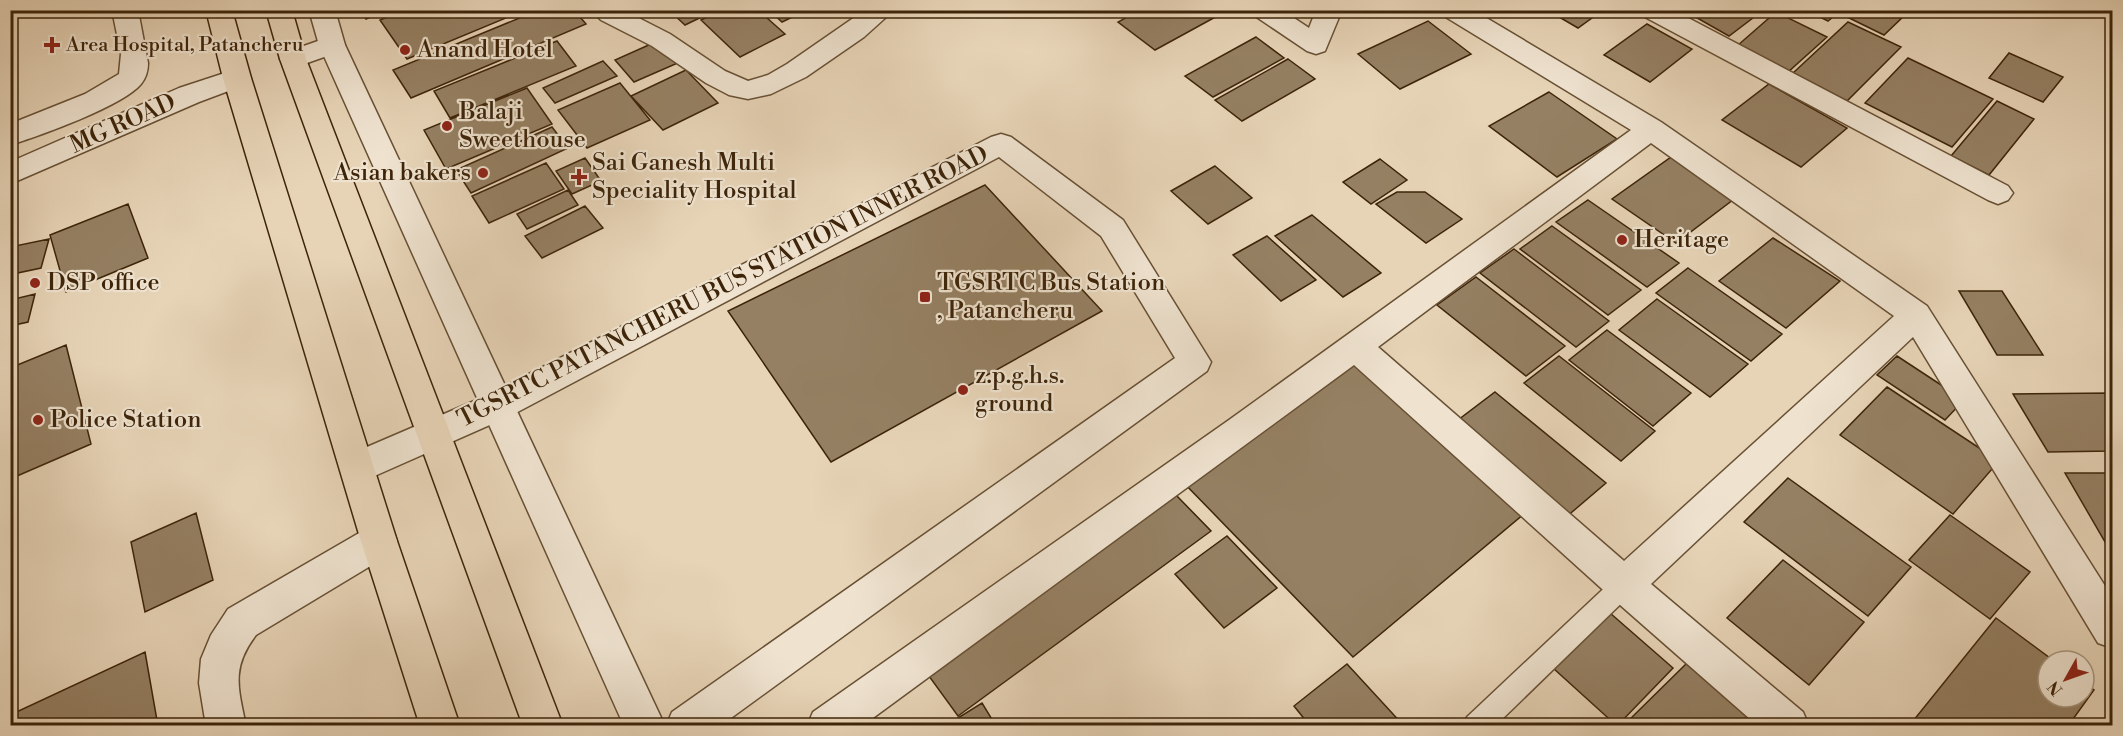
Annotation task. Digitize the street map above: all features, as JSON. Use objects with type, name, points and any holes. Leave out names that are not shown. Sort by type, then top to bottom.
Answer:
[{"type":"highway","points":[[219,10],[237,78],[379,541],[440,726]]},
{"type":"highway","points":[[279,10],[293,58],[543,726]]},
{"type":"street","name":"MG ROAD","points":[[10,135],[101,97],[132,78],[135,61],[125,10]]},
{"type":"street","points":[[322,10],[332,45],[645,726]]},
{"type":"street","points":[[603,10],[660,40],[685,58],[737,87],[749,90],[769,86],[786,76],[882,10]]},
{"type":"street","points":[[1264,10],[1316,45],[1329,10]]},
{"type":"street","points":[[1453,10],[1651,129],[1916,315],[2112,630]]},
{"type":"street","points":[[1652,10],[1998,193]]},
{"type":"street","points":[[293,58],[332,45]]},
{"type":"street","name":"MG ROAD","points":[[10,174],[189,95],[237,78]]},
{"type":"street","points":[[827,726],[1007,600],[1356,347],[1651,129]]},
{"type":"street","name":"TGSRTC PATANCHERU BUS STATION INNER ROAD","points":[[358,467],[498,406],[1001,144],[1112,228],[1195,362],[686,726]]},
{"type":"street","points":[[1624,585],[1916,315]]},
{"type":"street","points":[[1356,347],[1624,585],[1789,726]]},
{"type":"street","points":[[226,726],[217,681],[220,655],[228,639],[242,622],[379,541]]},
{"type":"lane","points":[[1476,726],[1624,585]]},
{"type":"building","points":[[360,10],[387,10],[366,19]]},
{"type":"building","points":[[404,10],[525,10],[407,59],[380,20]]},
{"type":"building","points":[[539,10],[574,10],[586,24],[411,98],[393,70]]},
{"type":"building","points":[[677,10],[716,10],[685,25],[672,13]]},
{"type":"building","points":[[722,10],[758,10],[785,34],[740,57],[701,20]]},
{"type":"building","points":[[769,10],[807,10],[782,22]]},
{"type":"building","points":[[1140,10],[1213,10],[1219,15],[1155,50],[1118,22]]},
{"type":"building","points":[[1547,10],[1603,10],[1578,28]]},
{"type":"building","points":[[1683,10],[1751,10],[1758,14],[1729,36]]},
{"type":"building","points":[[1806,10],[1841,10],[1828,21]]},
{"type":"building","points":[[1848,10],[1905,10],[1908,12],[1884,35],[1843,15]]},
{"type":"building","points":[[1776,12],[1827,37],[1788,72],[1737,46]]},
{"type":"building","points":[[1428,21],[1471,54],[1400,89],[1358,54]]},
{"type":"building","points":[[1848,22],[1901,47],[1847,101],[1793,73]]},
{"type":"building","points":[[1647,24],[1692,49],[1650,82],[1604,55]]},
{"type":"building","points":[[1256,37],[1284,58],[1213,97],[1185,76]]},
{"type":"building","points":[[660,40],[680,62],[634,82],[615,60]]},
{"type":"building","points":[[557,41],[576,66],[450,118],[434,91]]},
{"type":"building","points":[[2009,53],[2063,77],[2043,102],[1989,78]]},
{"type":"building","points":[[1908,58],[1993,99],[1952,147],[1865,103]]},
{"type":"building","points":[[1288,59],[1315,79],[1242,121],[1215,100]]},
{"type":"building","points":[[603,61],[617,76],[555,103],[543,88]]},
{"type":"building","points":[[686,70],[718,103],[663,130],[631,96]]},
{"type":"building","points":[[620,83],[650,120],[587,148],[558,110]]},
{"type":"building","points":[[1769,84],[1847,128],[1801,167],[1722,120]]},
{"type":"building","points":[[527,88],[552,124],[446,169],[424,130]]},
{"type":"building","points":[[1549,92],[1617,139],[1557,177],[1489,126]]},
{"type":"building","points":[[1997,101],[2034,119],[1989,175],[1951,156]]},
{"type":"building","points":[[552,127],[568,148],[471,193],[456,170]]},
{"type":"building","points":[[1674,155],[1738,196],[1676,243],[1612,199]]},
{"type":"building","points":[[585,158],[601,181],[572,194],[556,171]]},
{"type":"building","points":[[1380,159],[1407,180],[1371,204],[1343,182]]},
{"type":"building","points":[[546,163],[564,189],[489,223],[472,196]]},
{"type":"building","points":[[1215,166],[1252,198],[1208,224],[1171,191]]},
{"type":"building","points":[[985,185],[1102,311],[831,462],[728,311]]},
{"type":"building","points":[[568,190],[578,205],[527,229],[517,214]]},
{"type":"building","points":[[1397,192],[1425,192],[1462,219],[1426,243],[1376,204]]},
{"type":"building","points":[[1588,200],[1679,263],[1647,287],[1556,222]]},
{"type":"building","points":[[128,204],[148,258],[66,292],[50,235]]},
{"type":"building","points":[[585,206],[603,228],[542,258],[525,236]]},
{"type":"building","points":[[1312,215],[1381,273],[1343,297],[1275,236]]},
{"type":"building","points":[[1552,226],[1641,290],[1608,315],[1520,249]]},
{"type":"building","points":[[1267,236],[1316,280],[1281,301],[1233,255]]},
{"type":"building","points":[[1773,238],[1840,281],[1786,328],[1719,281]]},
{"type":"building","points":[[49,239],[41,268],[13,274],[10,284],[10,247]]},
{"type":"building","points":[[1514,249],[1609,321],[1576,347],[1480,273]]},
{"type":"building","points":[[1688,268],[1782,334],[1751,361],[1656,293]]},
{"type":"building","points":[[1476,277],[1565,346],[1526,376],[1437,305]]},
{"type":"building","points":[[1959,291],[2002,291],[2043,355],[1997,355]]},
{"type":"building","points":[[35,294],[28,322],[10,326],[10,300]]},
{"type":"building","points":[[1657,299],[1748,364],[1710,397],[1619,330]]},
{"type":"building","points":[[1607,330],[1691,393],[1653,426],[1569,360]]},
{"type":"building","points":[[66,345],[91,444],[10,479],[10,368]]},
{"type":"building","points":[[1559,356],[1655,431],[1621,461],[1524,383]]},
{"type":"building","points":[[1897,356],[1964,400],[1945,420],[1877,375]]},
{"type":"building","points":[[1351,361],[1525,513],[1353,657],[1182,481]]},
{"type":"building","points":[[1887,387],[1999,461],[1953,514],[1840,435]]},
{"type":"building","points":[[1495,392],[1606,483],[1565,518],[1454,423]]},
{"type":"building","points":[[2112,393],[2112,451],[2048,452],[2013,394]]},
{"type":"building","points":[[2065,473],[2106,473],[2112,485],[2112,554]]},
{"type":"building","points":[[1788,478],[1911,567],[1868,616],[1744,522]]},
{"type":"building","points":[[1176,495],[1211,531],[958,716],[926,672]]},
{"type":"building","points":[[196,513],[213,580],[145,612],[131,542]]},
{"type":"building","points":[[1950,515],[2030,572],[1990,619],[1909,560]]},
{"type":"building","points":[[1227,536],[1277,588],[1224,628],[1175,574]]},
{"type":"building","points":[[1783,560],[1864,622],[1809,685],[1727,618]]},
{"type":"building","points":[[1610,613],[1673,668],[1617,726],[1553,668]]},
{"type":"building","points":[[1996,618],[2038,649],[2036,649],[2036,709],[2080,709],[2068,726],[1909,726]]},
{"type":"building","points":[[145,652],[158,726],[10,726],[10,715]]},
{"type":"building","points":[[1687,663],[1758,726],[1623,726]]},
{"type":"building","points":[[1347,664],[1404,726],[1310,726],[1294,706]]},
{"type":"building","points":[[982,703],[996,726],[945,726]]},
{"type":"place","name":"Area Hospital, Patancheru","points":[[52,45]]},
{"type":"place","name":"Anand Hotel","points":[[405,50]]},
{"type":"place","name":"Balaji Sweethouse","points":[[447,126]]},
{"type":"place","name":"Asian bakers","points":[[483,173]]},
{"type":"place","name":"Sai Ganesh Multi Speciality Hospital","points":[[579,177]]},
{"type":"place","name":"Heritage","points":[[1622,240]]},
{"type":"place","name":"DSP office","points":[[35,283]]},
{"type":"place","name":"TGSRTC Bus Station , Patancheru","points":[[925,297]]},
{"type":"place","name":"z.p.g.h.s. ground","points":[[963,390]]},
{"type":"place","name":"Police Station","points":[[38,420]]}]
